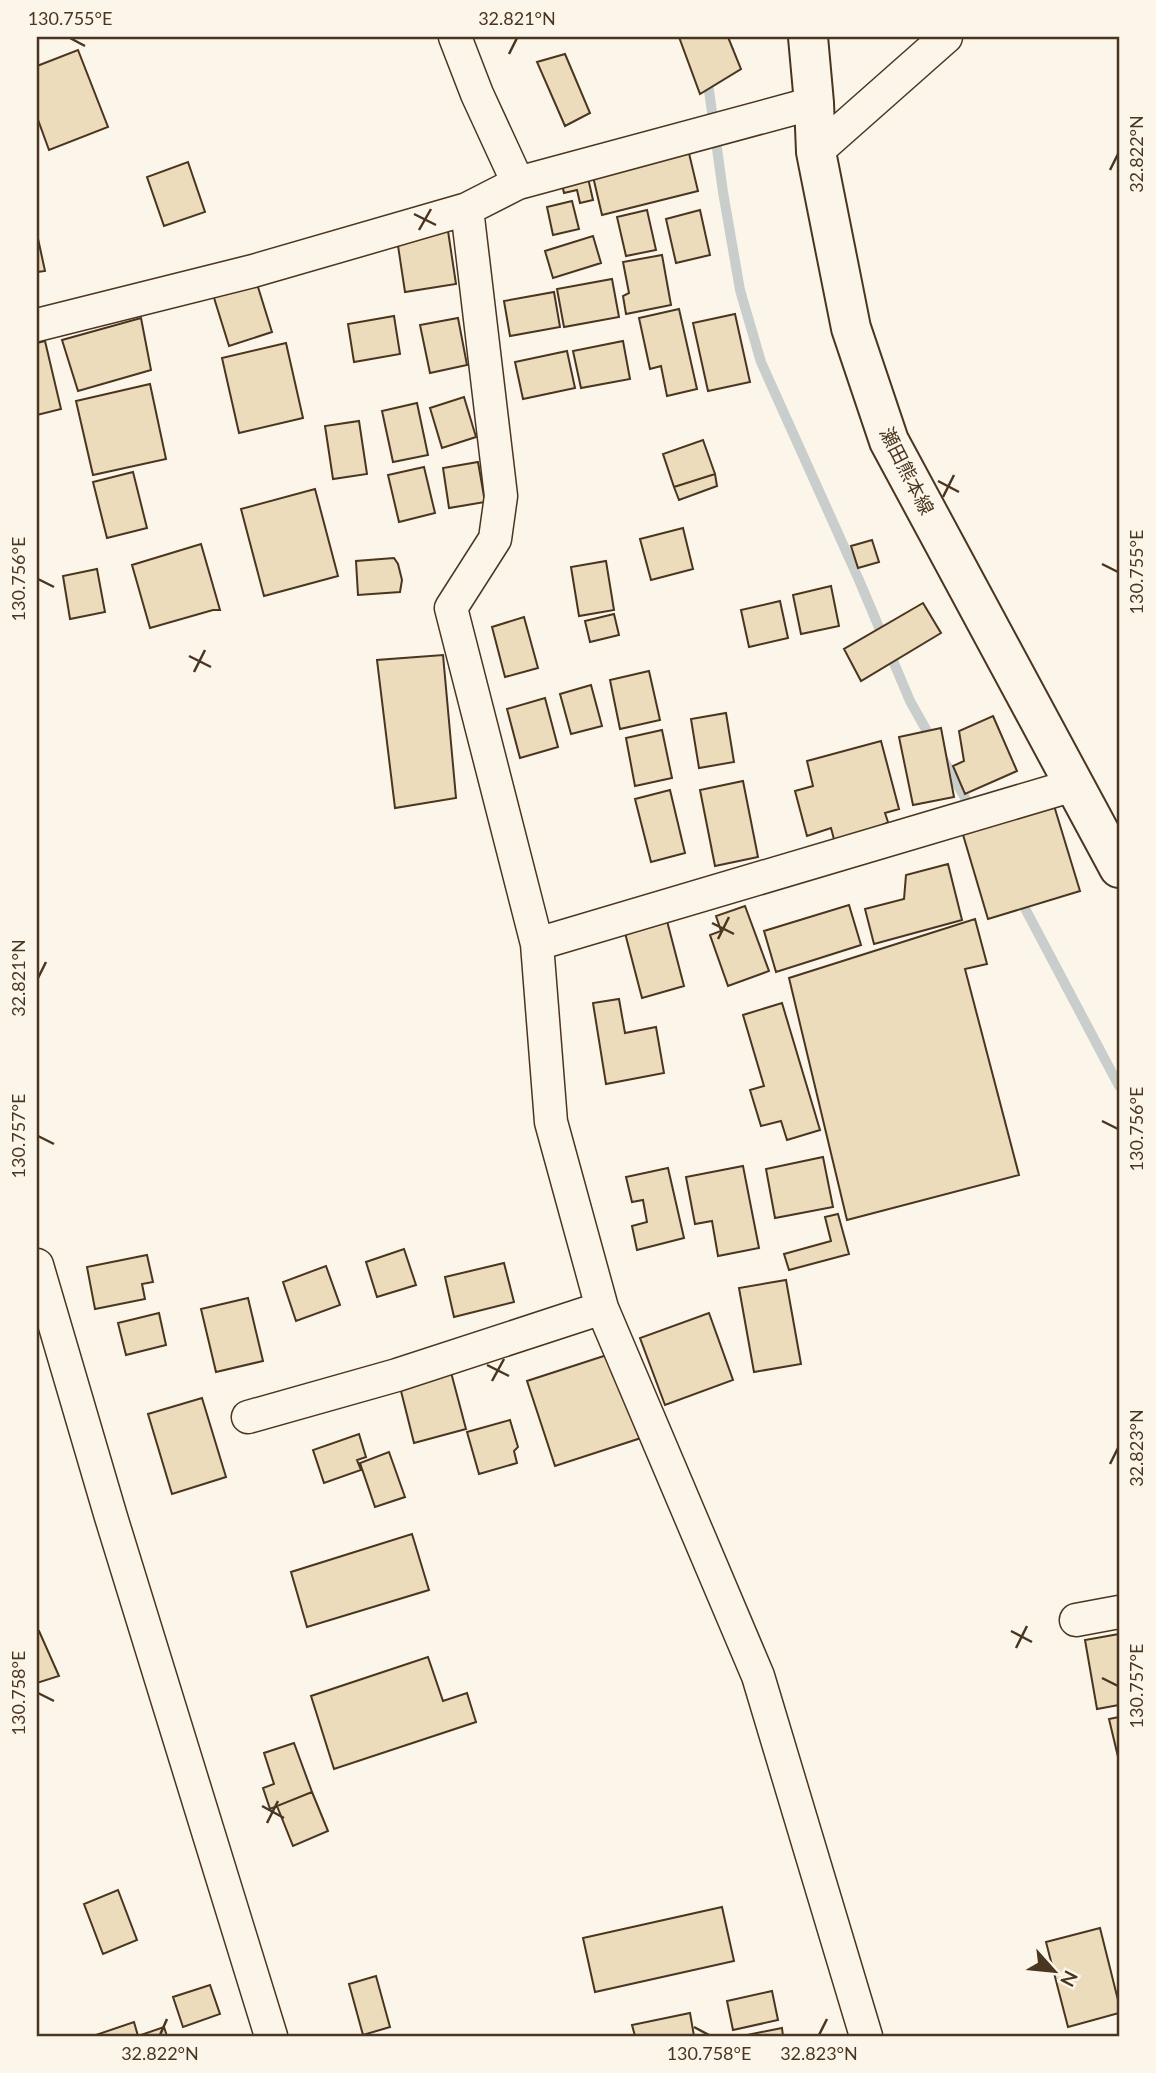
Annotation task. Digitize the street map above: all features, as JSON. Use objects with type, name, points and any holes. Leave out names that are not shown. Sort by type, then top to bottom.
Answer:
[{"type":"main road","name":"瀬田熊本線","points":[[808,37],[816,152],[851,328],[889,441],[1119,868]]},
{"type":"street","points":[[454,37],[518,183]]},
{"type":"street","points":[[816,152],[946,37]]},
{"type":"street","points":[[37,325],[253,271],[467,209],[518,183],[814,103]]},
{"type":"street","points":[[467,209],[501,496],[495,538],[451,608],[537,944],[551,1122],[602,1308],[758,1676],[866,2036]]},
{"type":"street","points":[[537,944],[1074,785]]},
{"type":"street","points":[[37,1265],[115,1531],[271,2036]]},
{"type":"street","points":[[247,1417],[397,1375],[602,1308]]},
{"type":"street","points":[[1076,1620],[1119,1612]]},
{"type":"building","points":[[679,37],[728,37],[741,69],[700,94]]},
{"type":"building","points":[[78,50],[108,127],[49,150],[37,117],[37,66]]},
{"type":"building","points":[[565,54],[590,113],[565,126],[537,62]]},
{"type":"building","points":[[687,145],[698,191],[602,215],[591,168]]},
{"type":"building","points":[[188,162],[205,212],[164,226],[147,177]]},
{"type":"building","points":[[586,169],[593,200],[580,203],[577,190],[564,193],[560,175]]},
{"type":"building","points":[[572,201],[579,229],[553,235],[547,207]]},
{"type":"building","points":[[647,210],[656,250],[626,256],[617,217]]},
{"type":"building","points":[[700,210],[710,255],[676,263],[666,219]]},
{"type":"building","points":[[448,231],[456,284],[405,292],[397,239]]},
{"type":"building","points":[[37,234],[45,271],[37,272]]},
{"type":"building","points":[[593,236],[601,263],[553,278],[545,251]]},
{"type":"building","points":[[662,255],[671,305],[626,314],[623,296],[629,293],[623,262]]},
{"type":"building","points":[[253,271],[272,332],[229,346],[210,285]]},
{"type":"building","points":[[612,279],[619,317],[564,327],[557,289]]},
{"type":"building","points":[[554,292],[560,327],[510,336],[504,301]]},
{"type":"building","points":[[679,309],[697,389],[667,396],[661,366],[650,369],[639,318]]},
{"type":"building","points":[[735,314],[750,382],[708,391],[693,323]]},
{"type":"building","points":[[394,316],[400,354],[354,362],[348,324]]},
{"type":"building","points":[[141,318],[151,370],[78,391],[62,340]]},
{"type":"building","points":[[458,318],[467,365],[430,373],[420,325]]},
{"type":"building","points":[[45,341],[61,409],[37,415],[37,343]]},
{"type":"building","points":[[623,341],[630,379],[581,388],[573,351]]},
{"type":"building","points":[[286,343],[303,418],[239,433],[222,358]]},
{"type":"building","points":[[567,351],[575,388],[523,399],[515,362]]},
{"type":"building","points":[[150,384],[166,459],[93,475],[76,401]]},
{"type":"building","points":[[464,397],[476,437],[442,448],[430,408]]},
{"type":"building","points":[[417,403],[428,455],[393,462],[382,411]]},
{"type":"building","points":[[359,421],[367,474],[333,479],[325,426]]},
{"type":"building","points":[[703,440],[715,474],[674,487],[663,454]]},
{"type":"building","points":[[478,462],[485,502],[449,508],[443,468]]},
{"type":"building","points":[[424,467],[435,513],[399,522],[388,475]]},
{"type":"building","points":[[133,472],[147,528],[107,538],[93,482]]},
{"type":"building","points":[[715,474],[717,486],[679,500],[674,487]]},
{"type":"building","points":[[315,489],[338,576],[264,596],[241,509]]},
{"type":"building","points":[[683,528],[693,569],[651,580],[640,539]]},
{"type":"building","points":[[872,540],[879,562],[858,568],[851,546]]},
{"type":"building","points":[[201,544],[220,610],[150,628],[132,565]]},
{"type":"building","points":[[394,558],[402,580],[400,592],[358,595],[356,561]]},
{"type":"building","points":[[606,561],[614,610],[579,616],[571,567]]},
{"type":"building","points":[[97,569],[105,612],[70,619],[63,576]]},
{"type":"building","points":[[831,586],[839,626],[801,634],[793,595]]},
{"type":"building","points":[[780,601],[788,638],[749,647],[741,610]]},
{"type":"building","points":[[923,603],[941,633],[861,681],[844,649]]},
{"type":"building","points":[[614,614],[619,635],[590,642],[585,621]]},
{"type":"building","points":[[524,617],[538,668],[505,677],[492,627]]},
{"type":"building","points":[[443,655],[456,798],[395,808],[377,660]]},
{"type":"building","points":[[649,671],[660,720],[620,729],[610,680]]},
{"type":"building","points":[[591,685],[602,726],[571,734],[560,694]]},
{"type":"building","points":[[545,698],[558,747],[520,758],[507,709]]},
{"type":"building","points":[[726,713],[734,762],[699,768],[691,719]]},
{"type":"building","points":[[993,716],[1017,771],[965,794],[953,766],[964,761],[959,731]]},
{"type":"building","points":[[941,728],[954,797],[913,805],[899,737]]},
{"type":"building","points":[[662,730],[672,778],[635,786],[626,738]]},
{"type":"building","points":[[881,741],[899,809],[885,813],[888,822],[873,831],[841,866],[831,828],[807,836],[795,791],[813,786],[807,761]]},
{"type":"building","points":[[743,781],[758,857],[715,866],[700,790]]},
{"type":"building","points":[[670,790],[685,853],[651,862],[635,799]]},
{"type":"building","points":[[1052,799],[1080,891],[988,919],[961,828]]},
{"type":"building","points":[[948,864],[962,920],[874,944],[865,909],[904,899],[906,875]]},
{"type":"building","points":[[849,905],[861,945],[776,972],[764,931]]},
{"type":"building","points":[[745,906],[769,971],[728,986],[710,935],[721,931],[716,916]]},
{"type":"building","points":[[975,919],[987,964],[965,969],[1019,1175],[847,1220],[789,978]]},
{"type":"building","points":[[667,921],[684,986],[642,998],[625,933]]},
{"type":"building","points":[[619,999],[625,1033],[656,1027],[664,1073],[606,1084],[593,1003]]},
{"type":"building","points":[[782,1003],[820,1130],[787,1140],[781,1121],[761,1126],[750,1090],[764,1086],[743,1015]]},
{"type":"building","points":[[823,1157],[833,1207],[775,1218],[766,1169]]},
{"type":"building","points":[[743,1166],[759,1248],[718,1256],[712,1221],[695,1224],[686,1177]]},
{"type":"building","points":[[668,1168],[684,1238],[637,1250],[632,1226],[647,1222],[643,1200],[632,1202],[626,1177]]},
{"type":"building","points":[[838,1214],[849,1254],[789,1270],[784,1254],[831,1241],[825,1217]]},
{"type":"building","points":[[404,1249],[416,1285],[377,1297],[366,1262]]},
{"type":"building","points":[[147,1255],[153,1282],[142,1284],[145,1299],[95,1309],[87,1267]]},
{"type":"building","points":[[504,1263],[514,1302],[454,1317],[445,1277]]},
{"type":"building","points":[[326,1266],[340,1305],[296,1321],[283,1282]]},
{"type":"building","points":[[786,1280],[801,1364],[754,1372],[739,1288]]},
{"type":"building","points":[[248,1298],[263,1361],[216,1372],[201,1309]]},
{"type":"building","points":[[159,1313],[166,1345],[126,1355],[118,1323]]},
{"type":"building","points":[[709,1313],[733,1380],[665,1405],[640,1338]]},
{"type":"building","points":[[613,1353],[641,1438],[555,1466],[527,1381]]},
{"type":"building","points":[[448,1361],[466,1429],[414,1443],[397,1375]]},
{"type":"building","points":[[202,1398],[226,1477],[172,1494],[148,1414]]},
{"type":"building","points":[[510,1420],[518,1447],[514,1451],[517,1463],[479,1474],[467,1432]]},
{"type":"building","points":[[359,1434],[366,1457],[357,1460],[361,1470],[324,1483],[313,1450]]},
{"type":"building","points":[[389,1452],[405,1497],[375,1507],[360,1463]]},
{"type":"building","points":[[412,1534],[429,1590],[307,1627],[291,1572]]},
{"type":"building","points":[[39,1631],[59,1676],[37,1683],[37,1632]]},
{"type":"building","points":[[1119,1634],[1119,1705],[1097,1709],[1085,1640]]},
{"type":"building","points":[[428,1657],[443,1701],[467,1693],[476,1722],[334,1769],[311,1696]]},
{"type":"building","points":[[1119,1717],[1119,1761],[1109,1719]]},
{"type":"building","points":[[294,1743],[312,1792],[270,1809],[263,1788],[274,1784],[264,1753]]},
{"type":"building","points":[[312,1792],[328,1831],[293,1846],[277,1806]]},
{"type":"building","points":[[118,1890],[137,1940],[103,1954],[84,1904]]},
{"type":"building","points":[[722,1907],[734,1961],[595,1992],[583,1938]]},
{"type":"building","points":[[1100,1928],[1119,2013],[1068,2027],[1046,1942]]},
{"type":"building","points":[[376,1976],[390,2027],[363,2035],[349,1984]]},
{"type":"building","points":[[210,1985],[220,2014],[183,2027],[173,1997]]},
{"type":"building","points":[[772,1991],[778,2020],[733,2030],[727,2001]]},
{"type":"building","points":[[690,2013],[694,2036],[635,2036],[632,2025]]},
{"type":"building","points":[[134,2022],[138,2036],[93,2036]]},
{"type":"building","points":[[164,2027],[167,2036],[138,2036]]},
{"type":"building","points":[[782,2028],[783,2036],[742,2036]]},
{"type":"waterway","points":[[707,76],[740,290],[761,362],[910,701],[933,742]]},
{"type":"waterway","points":[[943,759],[973,812]]},
{"type":"waterway","points":[[1019,897],[1119,1086]]}]
